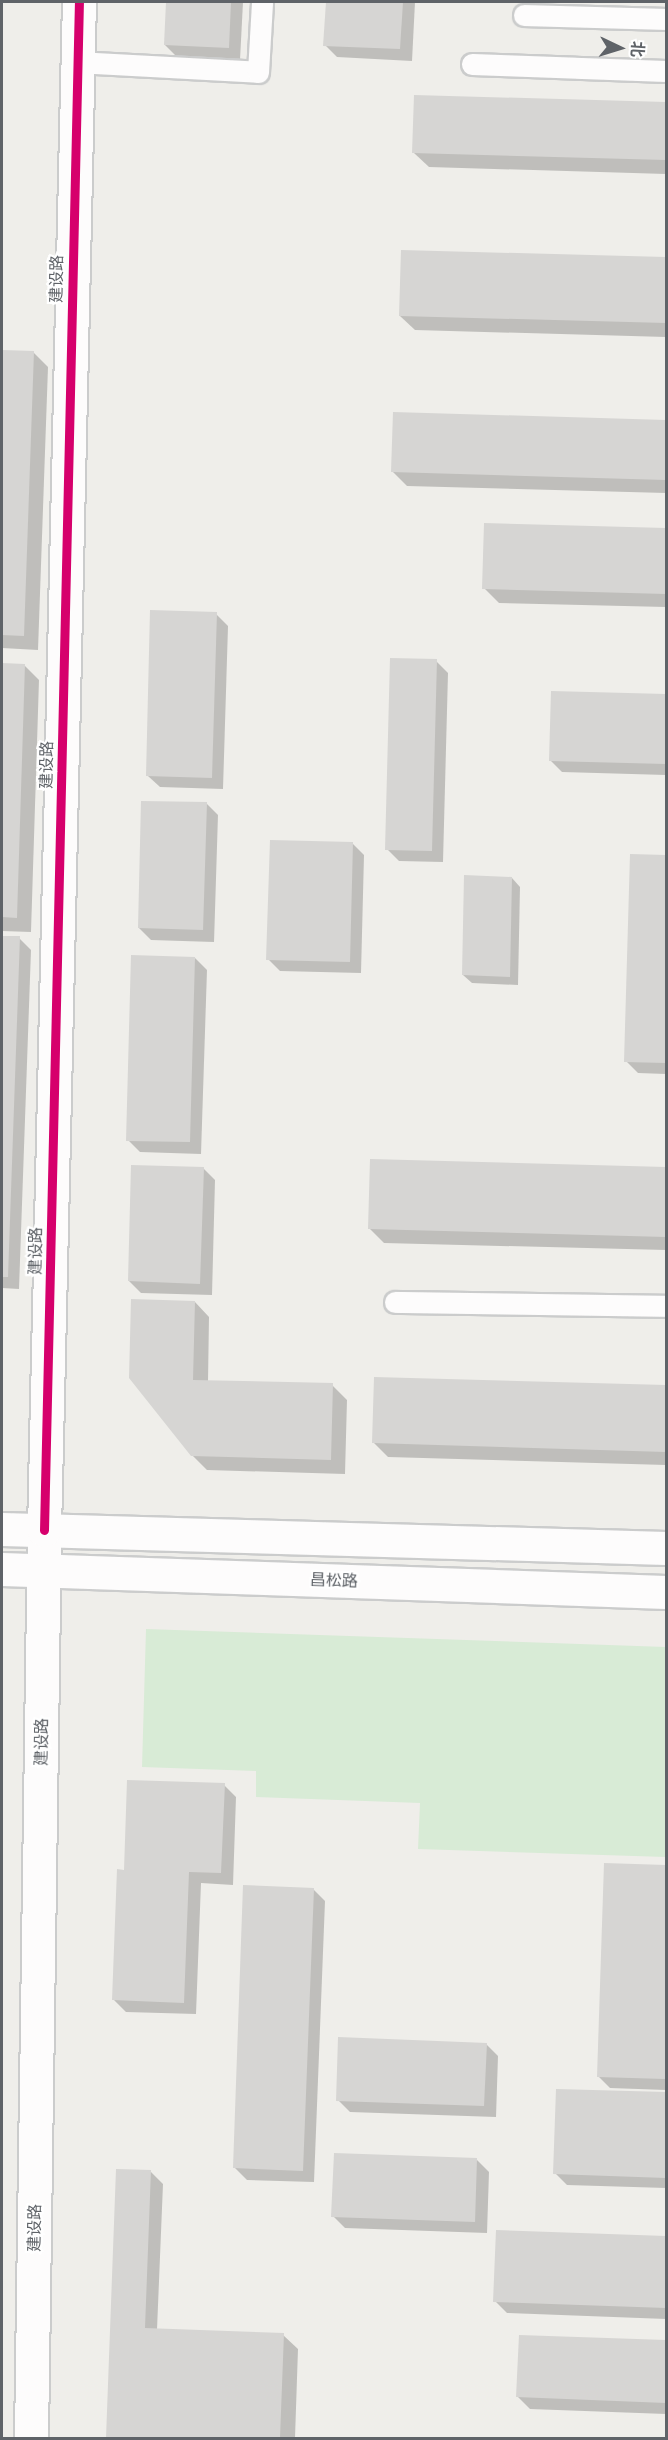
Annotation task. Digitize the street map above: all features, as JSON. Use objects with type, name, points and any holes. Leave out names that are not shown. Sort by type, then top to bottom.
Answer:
[{"type":"main road","name":"建设路","points":[[31,2439],[44,1530],[79,2]]},
{"type":"main road","points":[[2,1529],[666,1548]]},
{"type":"main road","name":"昌松路","points":[[2,1569],[666,1592]]},
{"type":"lane","points":[[76,63],[258,72],[262,2]]},
{"type":"lane","points":[[524,15],[666,19]]},
{"type":"lane","points":[[472,64],[666,71]]},
{"type":"lane","points":[[395,1302],[666,1306]]},
{"type":"green space","points":[[146,1629],[666,1647],[666,1857],[418,1849],[420,1803],[256,1797],[256,1771],[142,1767]]},
{"type":"building","points":[[166,2],[231,2],[229,48],[164,45]]},
{"type":"building","points":[[326,2],[403,2],[400,49],[323,46]]},
{"type":"building","points":[[414,95],[666,102],[666,160],[412,153]]},
{"type":"building","points":[[401,250],[666,257],[666,323],[399,316]]},
{"type":"building","points":[[2,350],[34,351],[24,636],[2,635]]},
{"type":"building","points":[[393,412],[666,420],[666,480],[391,472]]},
{"type":"building","points":[[484,523],[666,528],[666,594],[482,589]]},
{"type":"building","points":[[150,610],[217,612],[212,778],[146,776]]},
{"type":"building","points":[[390,658],[437,659],[432,851],[385,850]]},
{"type":"building","points":[[2,663],[25,664],[17,918],[2,917]]},
{"type":"building","points":[[551,691],[666,694],[666,764],[549,761]]},
{"type":"building","points":[[141,801],[207,802],[203,930],[138,928]]},
{"type":"building","points":[[270,840],[353,842],[350,962],[266,960]]},
{"type":"building","points":[[630,854],[666,855],[666,1063],[624,1062]]},
{"type":"building","points":[[464,875],[512,877],[510,977],[462,975]]},
{"type":"building","points":[[2,936],[20,936],[8,1277],[2,1277]]},
{"type":"building","points":[[131,955],[195,957],[190,1142],[126,1141]]},
{"type":"building","points":[[370,1159],[666,1167],[666,1237],[368,1229]]},
{"type":"building","points":[[131,1165],[204,1167],[200,1284],[128,1281]]},
{"type":"building","points":[[131,1299],[195,1301],[193,1380],[333,1383],[331,1460],[191,1456],[129,1378]]},
{"type":"building","points":[[374,1377],[666,1385],[666,1452],[372,1443]]},
{"type":"building","points":[[127,1780],[225,1783],[221,1873],[189,1872],[184,2003],[112,2000],[117,1869],[124,1870]]},
{"type":"building","points":[[604,1863],[666,1865],[665,2079],[597,2077]]},
{"type":"building","points":[[243,1885],[314,1888],[303,2171],[233,2168]]},
{"type":"building","points":[[338,2037],[487,2043],[484,2106],[336,2101]]},
{"type":"building","points":[[556,2089],[666,2092],[666,2178],[553,2174]]},
{"type":"building","points":[[334,2153],[477,2158],[475,2222],[331,2217]]},
{"type":"building","points":[[116,2169],[151,2170],[145,2328],[284,2333],[280,2438],[106,2438]]},
{"type":"building","points":[[496,2230],[666,2236],[666,2308],[493,2302]]},
{"type":"building","points":[[519,2335],[666,2340],[666,2403],[516,2397]]},
{"type":"cycle path","points":[[44,1530],[79,2]]}]
